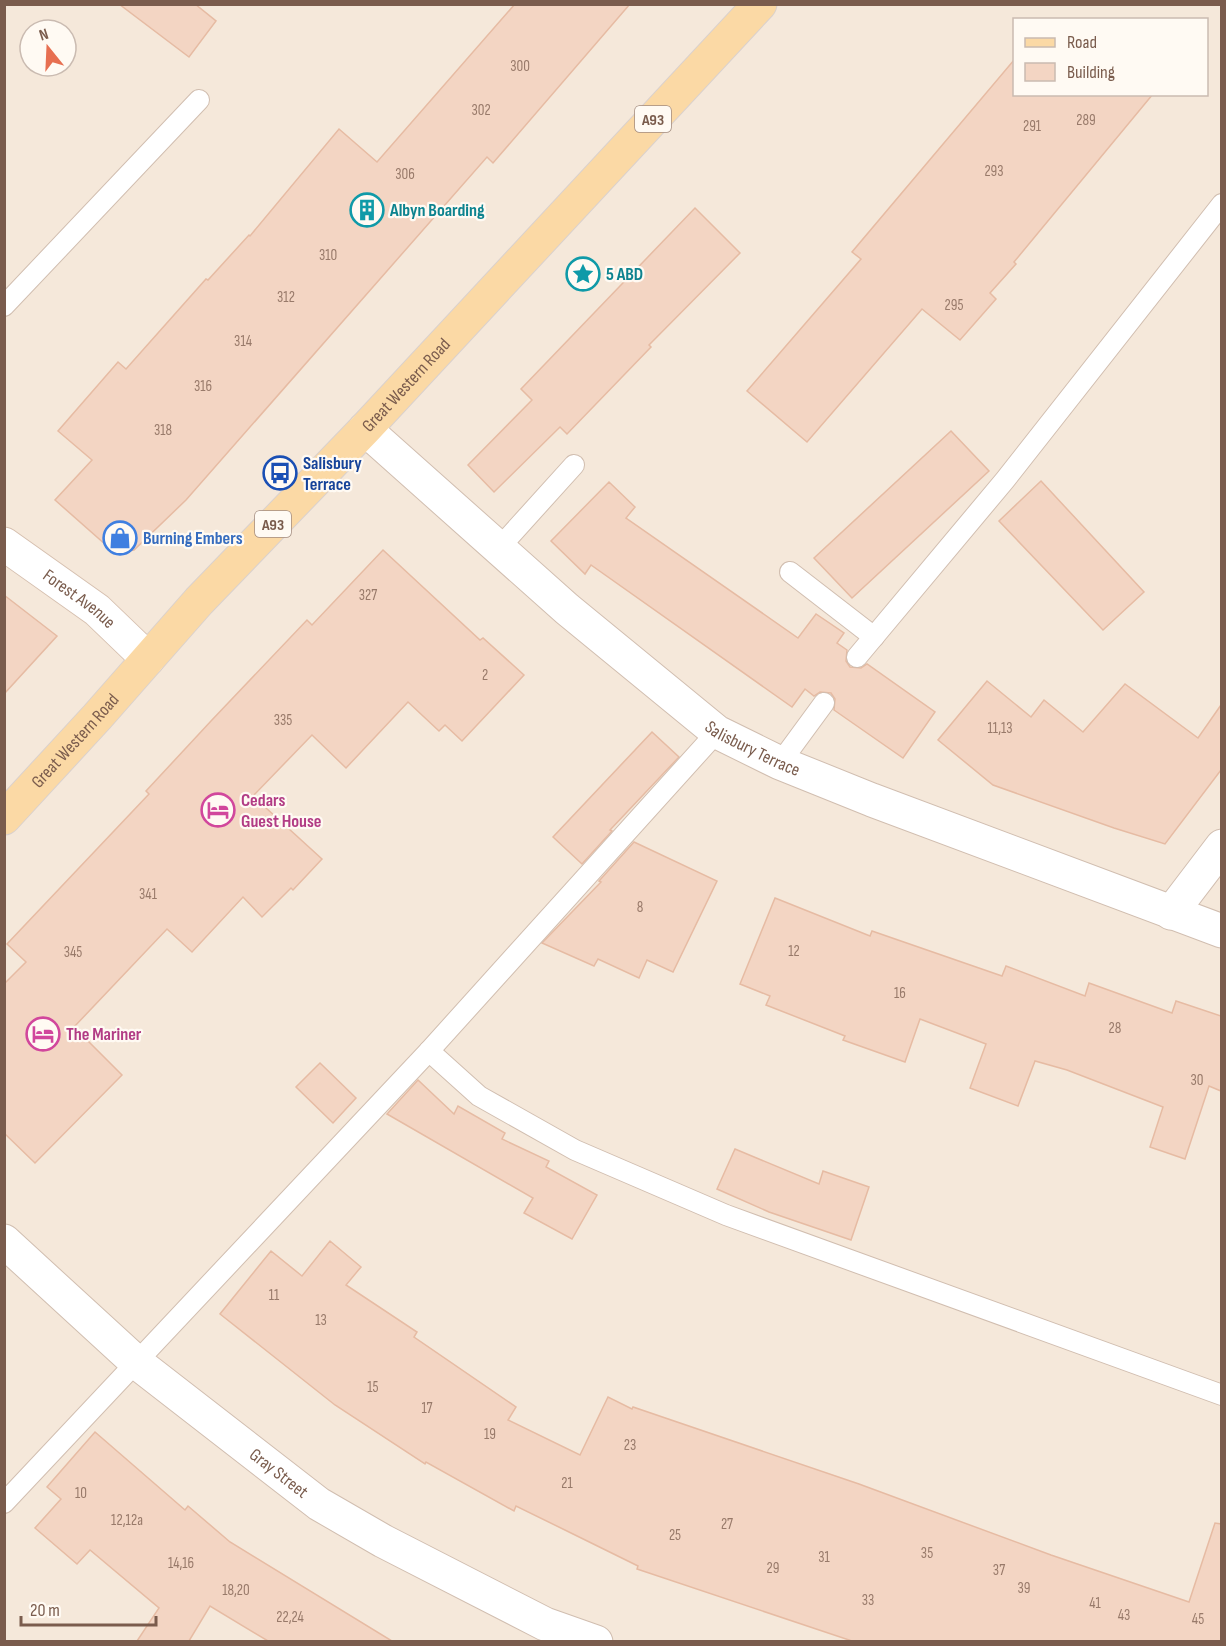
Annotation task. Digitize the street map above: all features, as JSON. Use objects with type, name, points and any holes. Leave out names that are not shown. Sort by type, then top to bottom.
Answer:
[{"type":"main road","name":"Great Western Road","points":[[4,818],[199,601],[365,429],[760,4]]},
{"type":"street","name":"Salisbury Terrace","points":[[365,429],[567,609],[717,732],[780,763],[1221,931]]},
{"type":"street","name":"Forest Avenue","points":[[4,544],[97,610],[148,659]]},
{"type":"street","points":[[1172,913],[1221,846]]},
{"type":"street","name":"Gray Street","points":[[4,1241],[136,1362],[320,1504],[383,1541],[545,1624],[596,1641]]},
{"type":"lane","points":[[4,306],[199,100]]},
{"type":"lane","points":[[857,657],[1005,480],[1221,204]]},
{"type":"lane","points":[[500,548],[574,465]]},
{"type":"lane","points":[[790,572],[874,637]]},
{"type":"lane","points":[[780,763],[824,703]]},
{"type":"lane","points":[[4,1503],[429,1051],[717,732]]},
{"type":"lane","points":[[429,1051],[479,1096],[586,1155],[726,1215],[1221,1395]]},
{"type":"shaded area","points":[[5,5],[1221,5],[1221,1641],[5,1641]]},
{"type":"building","points":[[119,4],[195,4],[216,21],[189,57]]},
{"type":"building","points":[[515,4],[630,4],[493,163],[487,157],[186,500],[134,550],[115,553],[55,500],[92,460],[58,431],[118,362],[126,369],[206,279],[208,280],[250,236],[339,129],[377,162]]},
{"type":"building","points":[[1013,61],[1013,96],[1151,96],[1014,262],[1016,264],[990,293],[996,299],[960,340],[922,309],[807,442],[747,391],[861,259],[852,252]]},
{"type":"building","points":[[695,208],[740,253],[649,345],[651,347],[567,434],[560,427],[494,492],[468,465],[532,400],[521,389]]},
{"type":"building","points":[[951,431],[989,471],[852,598],[814,558]]},
{"type":"building","points":[[1041,481],[1144,592],[1103,630],[999,521]]},
{"type":"building","points":[[609,482],[635,507],[626,518],[798,638],[816,614],[844,633],[837,643],[847,650],[846,661],[850,667],[861,668],[867,664],[935,712],[903,758],[834,710],[835,699],[831,693],[820,692],[814,696],[805,689],[792,707],[591,565],[585,574],[551,541]]},
{"type":"building","points":[[383,550],[480,640],[483,638],[524,675],[462,741],[445,725],[439,731],[408,702],[346,768],[312,735],[253,796],[322,859],[293,890],[291,888],[262,917],[243,897],[192,952],[167,929],[74,1027],[122,1075],[35,1163],[4,1133],[4,984],[26,962],[7,944],[149,794],[146,791],[307,620],[312,625]]},
{"type":"building","points":[[4,595],[57,636],[4,694]]},
{"type":"building","points":[[987,681],[1031,717],[1044,700],[1083,732],[1125,684],[1198,738],[1221,705],[1221,770],[1165,844],[993,785],[938,740]]},
{"type":"building","points":[[652,732],[679,757],[610,830],[612,831],[582,864],[553,837]]},
{"type":"building","points":[[634,842],[717,881],[673,972],[647,960],[639,978],[598,959],[594,966],[542,943],[601,882],[599,881]]},
{"type":"building","points":[[775,898],[870,936],[872,931],[1002,976],[1006,966],[1085,996],[1089,983],[1172,1013],[1176,1001],[1221,1016],[1221,1091],[1209,1086],[1185,1159],[1150,1147],[1163,1107],[1067,1070],[1035,1061],[1018,1106],[970,1088],[986,1044],[920,1019],[905,1062],[843,1040],[845,1036],[766,1005],[770,996],[740,984]]},
{"type":"building","points":[[320,1063],[356,1098],[333,1123],[296,1087]]},
{"type":"building","points":[[418,1080],[454,1114],[458,1106],[505,1133],[502,1139],[549,1161],[546,1167],[597,1195],[572,1239],[524,1213],[533,1198],[387,1114]]},
{"type":"building","points":[[735,1149],[819,1184],[823,1171],[869,1187],[851,1240],[769,1212],[717,1189]]},
{"type":"building","points":[[330,1241],[361,1267],[346,1285],[417,1332],[414,1337],[516,1407],[508,1420],[580,1455],[608,1397],[632,1409],[633,1407],[859,1484],[1051,1555],[1189,1602],[1215,1523],[1221,1524],[1221,1641],[852,1641],[637,1569],[638,1566],[516,1506],[514,1511],[426,1462],[425,1464],[335,1405],[220,1314],[271,1251],[302,1276]]},
{"type":"building","points":[[95,1432],[185,1510],[188,1506],[230,1542],[392,1641],[268,1641],[210,1606],[189,1641],[137,1641],[159,1608],[90,1550],[77,1564],[35,1528],[61,1499],[47,1487]]},
{"type":"place","name":"Albyn Boarding","points":[[367,210]]},
{"type":"place","name":"5 ABD","points":[[583,274]]},
{"type":"place","name":"Salisbury Terrace","points":[[280,473]]},
{"type":"place","name":"Burning Embers","points":[[120,538]]},
{"type":"place","name":"Cedars Guest House","points":[[218,810]]},
{"type":"place","name":"The Mariner","points":[[43,1034]]}]
